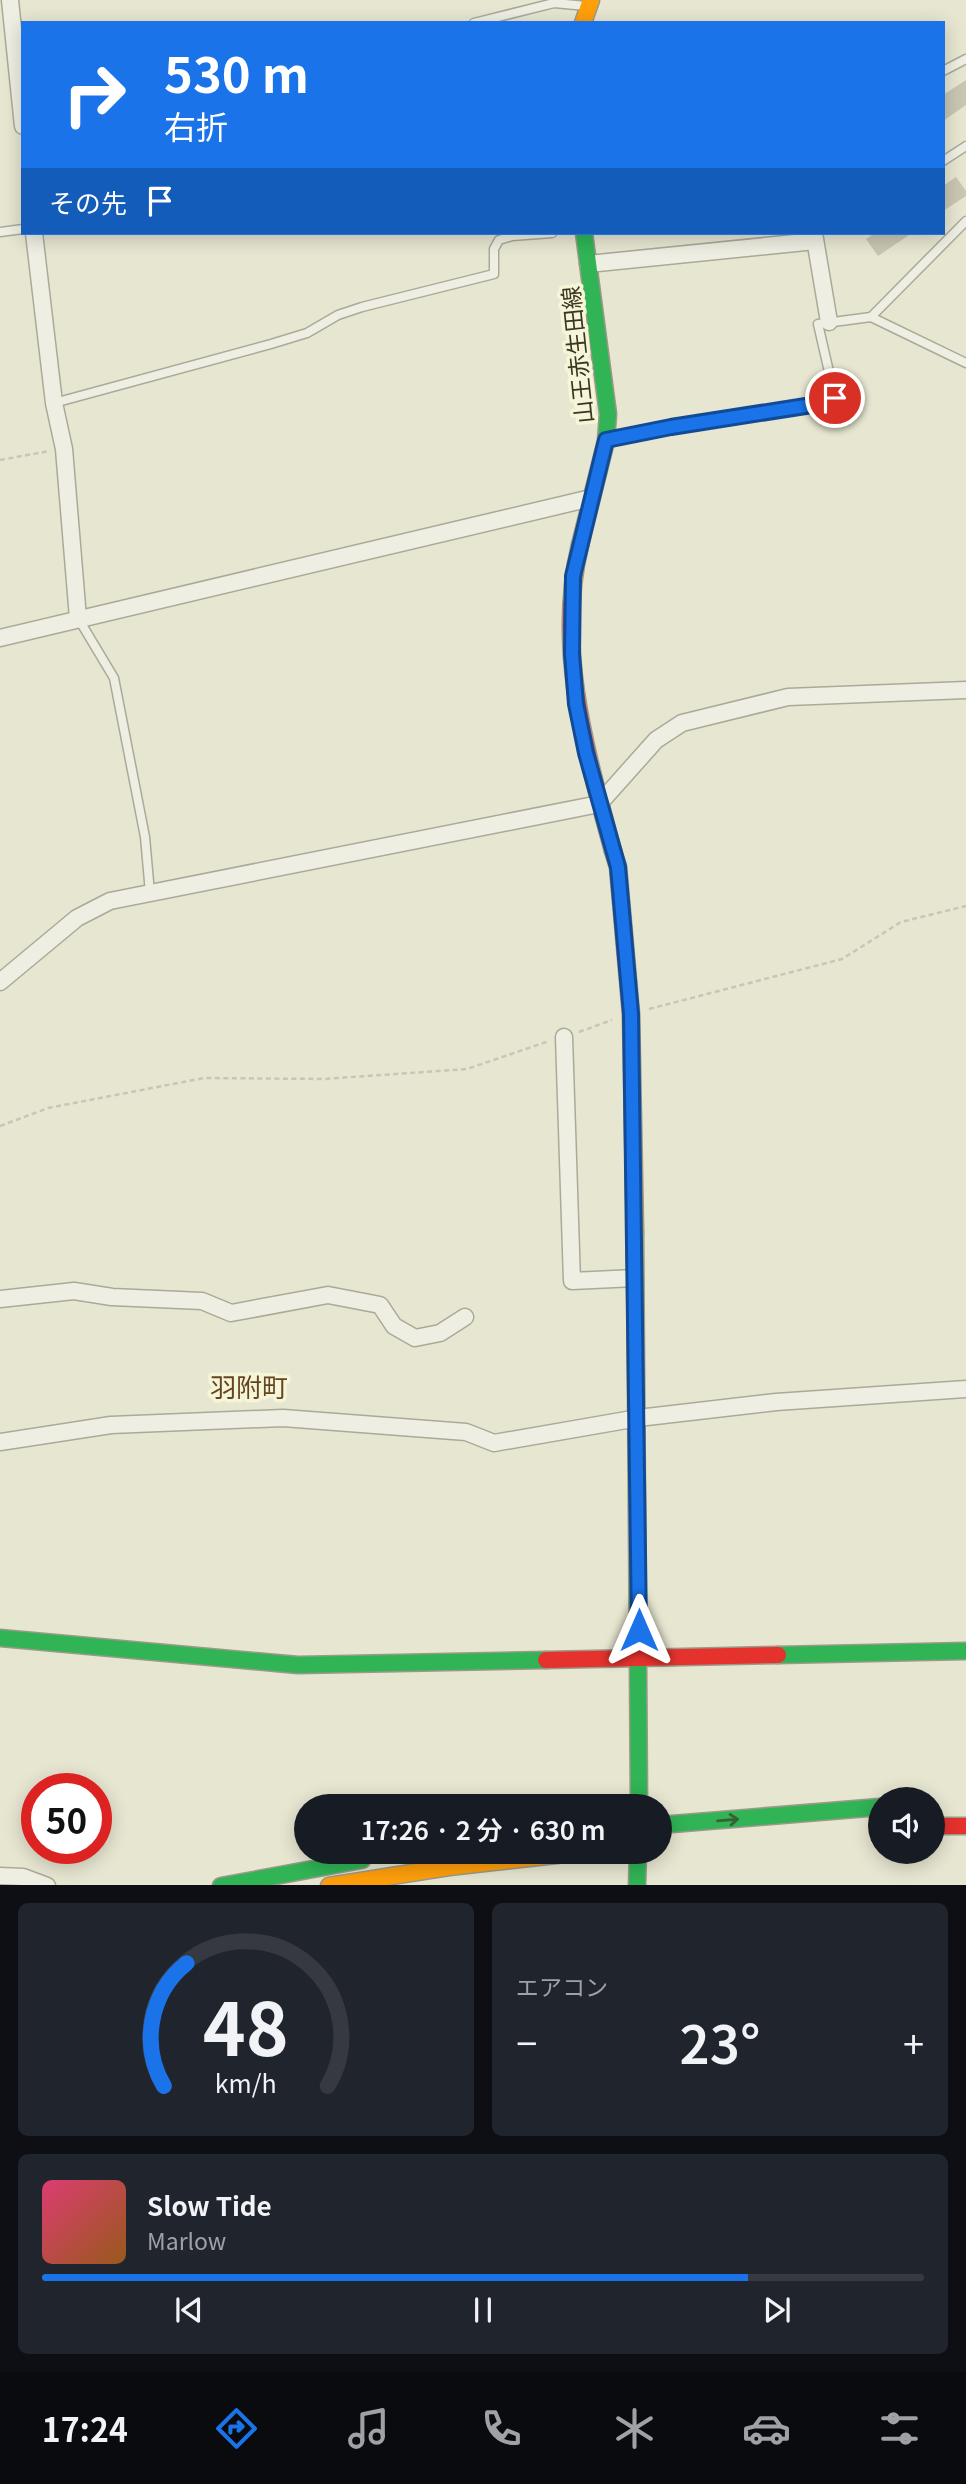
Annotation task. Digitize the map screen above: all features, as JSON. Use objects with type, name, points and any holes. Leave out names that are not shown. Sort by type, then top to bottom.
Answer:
[{"type":"main road","points":[[584,21],[590,3]]},
{"type":"main road","name":"山王赤生田線","points":[[584,235],[606,384],[606,440],[573,576],[571,643],[576,704],[599,804],[618,867],[631,1014],[638,1418],[639,1794]]},
{"type":"main road","points":[[0,1638],[298,1665],[966,1651]]},
{"type":"main road","points":[[672,1824],[868,1809]]},
{"type":"main road","points":[[945,1826],[966,1826]]},
{"type":"main road","points":[[221,1885],[342,1864]]},
{"type":"main road","points":[[330,1885],[476,1864]]},
{"type":"main road","points":[[638,1864],[638,1885]]},
{"type":"street","points":[[10,0],[21,107]]},
{"type":"street","points":[[34,235],[54,403],[64,449],[78,618]]},
{"type":"street","points":[[588,264],[814,237],[830,322]]},
{"type":"street","points":[[0,638],[591,498]]},
{"type":"street","points":[[0,982],[77,918],[110,901],[599,804],[656,740],[682,723],[788,697],[966,690]]},
{"type":"street","points":[[564,1037],[572,1281],[635,1278]]},
{"type":"street","points":[[0,1299],[74,1291],[112,1297],[202,1301],[231,1313],[328,1295],[380,1305],[394,1326],[415,1338],[440,1333],[465,1317]]},
{"type":"street","points":[[0,1443],[124,1424],[282,1418],[466,1432],[494,1443],[638,1418],[776,1402],[966,1389]]},
{"type":"street","points":[[0,1876],[23,1877],[47,1885]]},
{"type":"lane","points":[[482,21],[554,3],[590,3]]},
{"type":"lane","points":[[945,70],[966,59]]},
{"type":"lane","points":[[945,161],[966,146]]},
{"type":"lane","points":[[871,317],[966,221]]},
{"type":"lane","points":[[0,232],[21,229]]},
{"type":"lane","points":[[54,403],[307,333],[338,315],[362,307],[494,274],[494,249],[499,240],[525,235]]},
{"type":"lane","points":[[606,440],[831,402],[835,398],[818,324],[871,317],[940,353],[966,363]]},
{"type":"lane","points":[[78,618],[114,678],[145,837],[150,893]]},
{"type":"path","points":[[0,460],[64,449]]},
{"type":"path","points":[[0,1126],[48,1108],[204,1078],[324,1079],[467,1069],[631,1014],[842,958],[901,922],[966,906]]},
{"type":"building","points":[[966,80],[966,105],[945,120],[945,94]]},
{"type":"building","points":[[956,177],[966,191],[966,196],[945,210],[945,185]]},
{"type":"building","points":[[872,235],[909,235],[878,256],[866,239]]},
{"type":"traffic: fast","points":[[580,545],[606,441],[608,414],[584,235]]},
{"type":"traffic: fast","points":[[635,1232],[639,1794]]},
{"type":"traffic: fast","points":[[0,1638],[298,1665],[546,1660]]},
{"type":"traffic: fast","points":[[778,1655],[966,1651]]},
{"type":"traffic: fast","points":[[672,1824],[868,1808]]},
{"type":"traffic: fast","points":[[226,1885],[340,1864]]},
{"type":"traffic: fast","points":[[637,1885],[638,1864]]},
{"type":"traffic: slow","points":[[584,21],[591,0]]},
{"type":"traffic: slow","points":[[613,851],[618,867],[631,1014],[635,1232]]},
{"type":"traffic: slow","points":[[335,1885],[476,1864]]},
{"type":"traffic: jam","points":[[580,545],[573,584],[572,661],[584,738],[613,851]]},
{"type":"traffic: jam","points":[[546,1660],[778,1655]]},
{"type":"traffic: jam","points":[[945,1826],[966,1826]]},
{"type":"district","name":"羽附町","points":[[249,1385]]},
{"type":"route","points":[[639,1630],[631,1014],[618,867],[599,804],[576,704],[571,621],[573,576],[606,440],[831,402],[835,398]]}]
